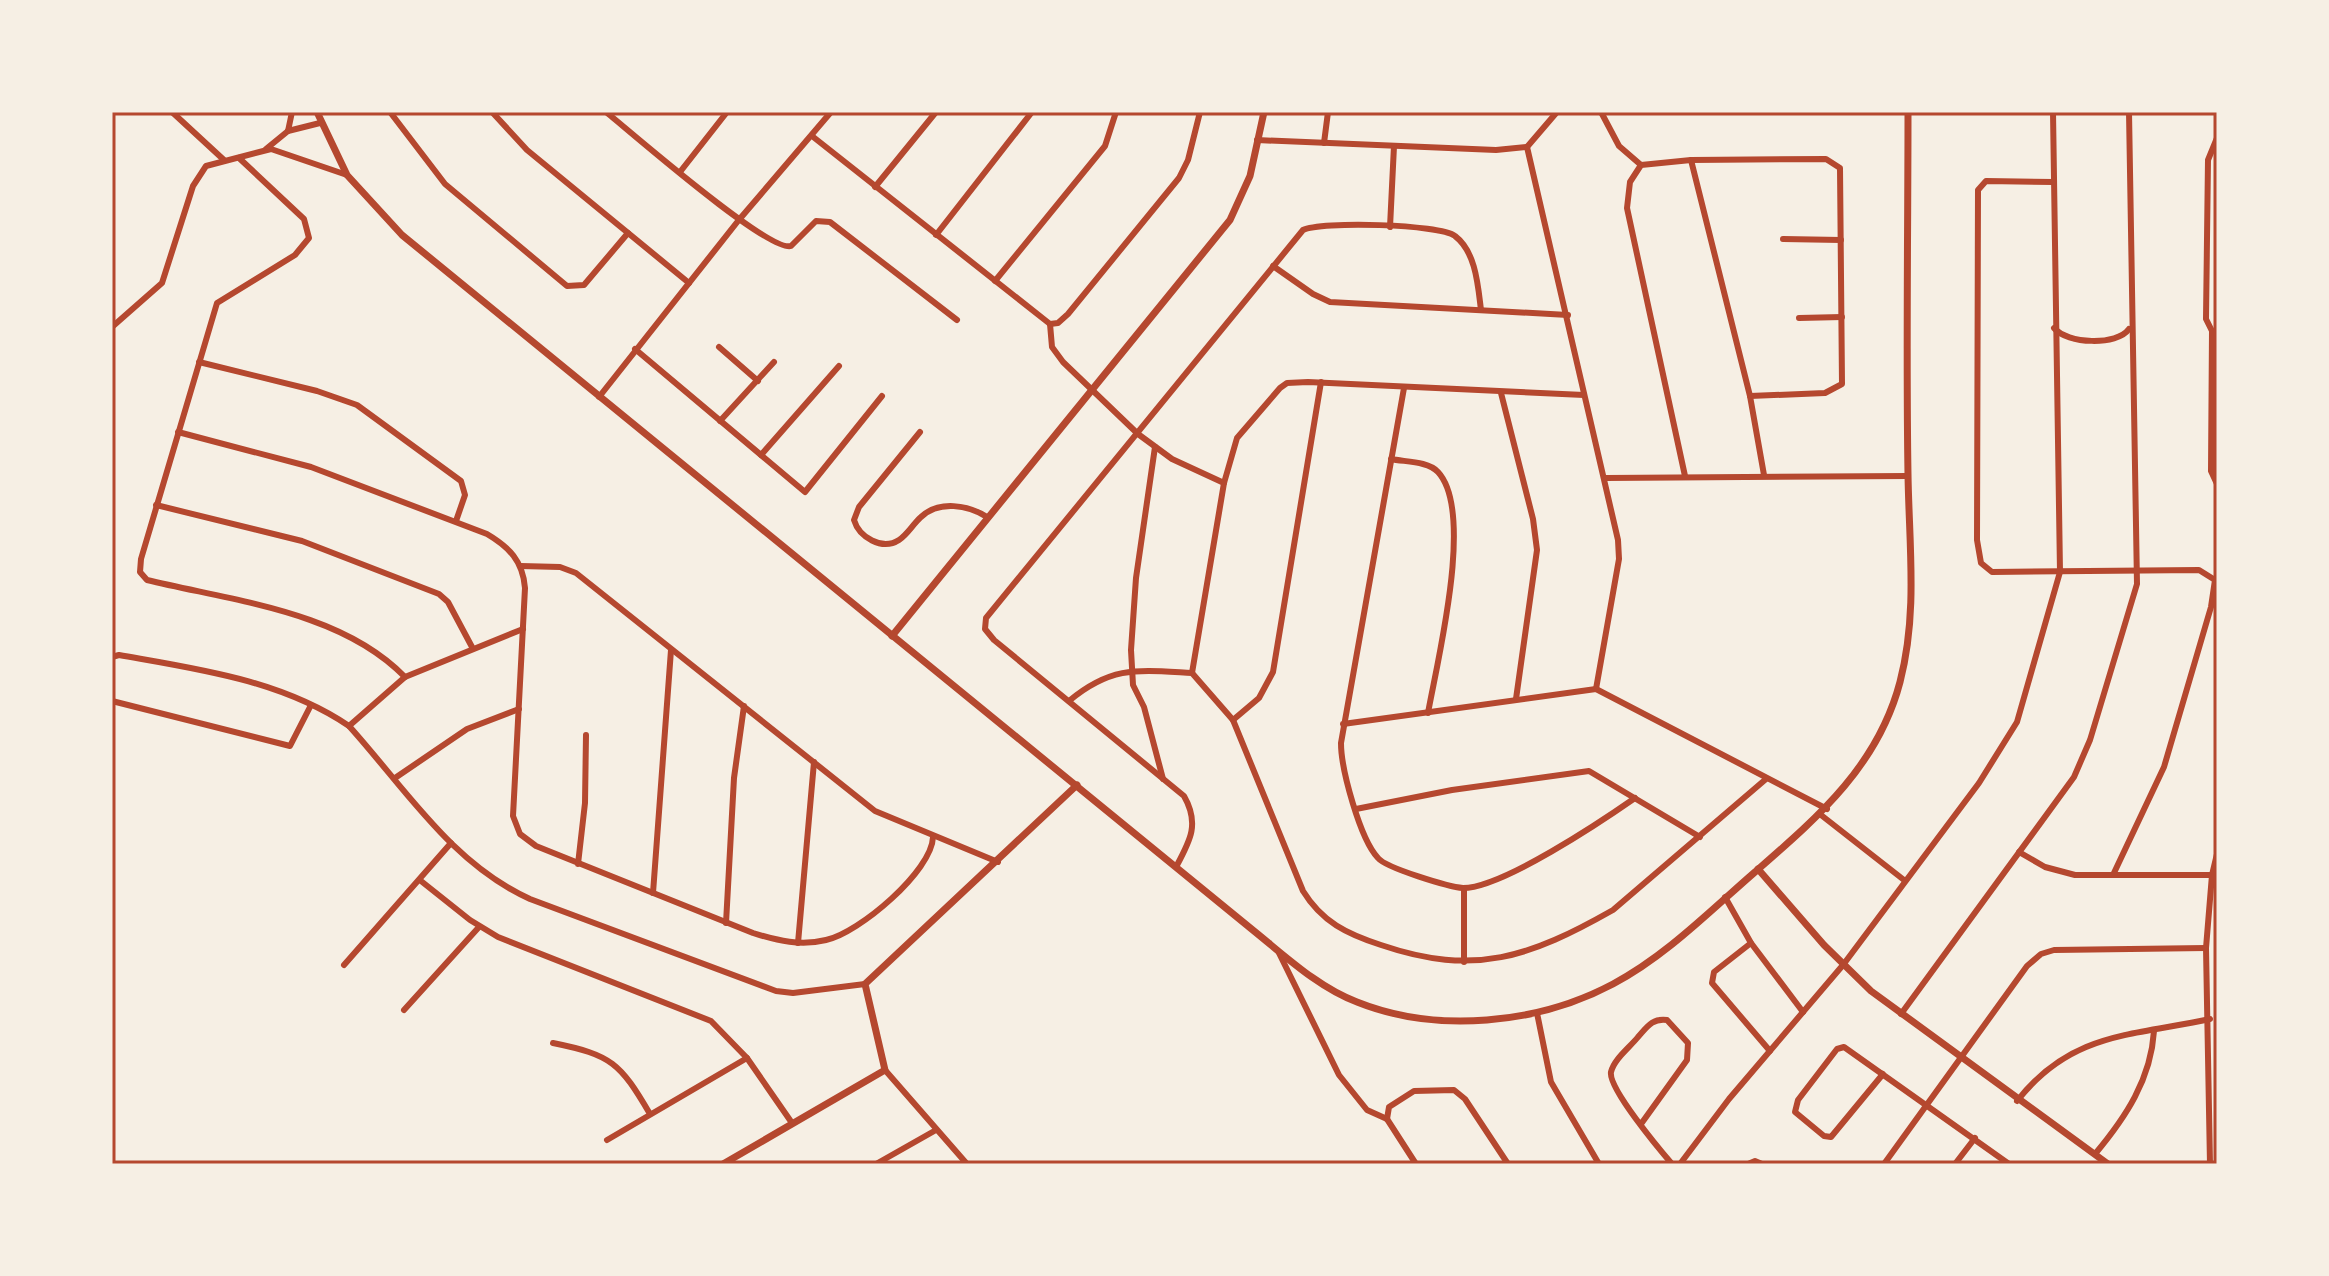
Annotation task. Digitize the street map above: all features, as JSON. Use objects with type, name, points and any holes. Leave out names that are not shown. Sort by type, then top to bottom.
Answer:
[{"type":"street","points":[[172,112],[224,160]]},
{"type":"street","points":[[288,131],[292,112]]},
{"type":"street","points":[[317,112],[347,175],[402,235],[1278,951],[1356,1002],[1394,1012],[1460,1021],[1537,1013],[1592,993],[1630,974],[1824,812],[1873,750],[1894,704],[1912,618],[1908,476],[1908,112]]},
{"type":"street","points":[[390,112],[445,184],[567,286],[584,285],[628,233]]},
{"type":"street","points":[[492,112],[527,150],[689,283]]},
{"type":"street","points":[[606,112],[738,221],[786,248],[816,221],[830,222],[957,320]]},
{"type":"street","points":[[680,172],[727,112]]},
{"type":"street","points":[[599,397],[738,221],[831,112]]},
{"type":"street","points":[[875,187],[936,112]]},
{"type":"street","points":[[936,235],[1032,112]]},
{"type":"street","points":[[995,281],[1105,146],[1116,112]]},
{"type":"street","points":[[812,136],[1050,324],[1058,323],[1068,314],[1179,178],[1188,160],[1200,112]]},
{"type":"street","points":[[892,636],[1230,220],[1250,176],[1264,112]]},
{"type":"street","points":[[1324,143],[1328,112]]},
{"type":"street","points":[[1257,140],[1394,146],[1527,147],[1557,112]]},
{"type":"street","points":[[1601,112],[1619,146],[1641,165],[1691,160],[1826,159],[1837,164],[1842,174],[1842,378],[1839,388],[1825,393],[1750,396]]},
{"type":"street","points":[[1680,1164],[1843,965],[1979,783],[2017,722],[2060,572],[2053,112]]},
{"type":"street","points":[[1901,1014],[2083,760],[2136,594],[2129,112]]},
{"type":"street","points":[[112,327],[162,283],[197,177],[206,166],[266,149],[288,131],[320,123]]},
{"type":"street","points":[[2217,138],[2208,160],[2206,319],[2214,332],[2211,471],[2217,484]]},
{"type":"street","points":[[1390,227],[1394,146]]},
{"type":"street","points":[[1527,147],[1606,478],[1619,559],[1596,689]]},
{"type":"street","points":[[266,149],[347,175]]},
{"type":"street","points":[[239,158],[304,219],[309,238],[295,255],[253,284],[219,299],[156,505],[140,572],[147,580],[301,618],[379,652],[405,677]]},
{"type":"street","points":[[1691,160],[1750,396],[1764,475]]},
{"type":"street","points":[[1641,165],[1630,182],[1627,208],[1685,476]]},
{"type":"street","points":[[2053,182],[1986,181],[1978,190],[1977,540],[1981,563],[1992,572],[2199,570],[2211,575],[2216,589],[2164,767],[2113,875]]},
{"type":"street","points":[[1176,867],[1189,843],[1194,817],[1184,796],[994,640],[985,629],[985,621],[1273,266],[1309,227],[1436,229],[1455,235],[1470,257],[1481,310]]},
{"type":"street","points":[[1783,239],[1841,240]]},
{"type":"street","points":[[1273,266],[1330,302],[1568,315]]},
{"type":"street","points":[[1799,318],[1842,317]]},
{"type":"street","points":[[1050,324],[1052,347],[1092,391],[1138,434],[1197,473],[1224,483]]},
{"type":"street","points":[[2054,328],[2071,339],[2114,339],[2127,333],[2131,325]]},
{"type":"street","points":[[719,347],[758,381]]},
{"type":"street","points":[[635,349],[805,492],[882,396]]},
{"type":"street","points":[[199,362],[317,391],[369,411],[461,481],[465,495],[456,521]]},
{"type":"street","points":[[720,421],[774,362]]},
{"type":"street","points":[[761,455],[839,366]]},
{"type":"street","points":[[1233,720],[1259,698],[1273,672],[1321,382]]},
{"type":"street","points":[[1192,673],[1224,483],[1237,438],[1270,398],[1287,383],[1584,395]]},
{"type":"street","points":[[1404,388],[1343,724],[1342,768],[1373,852],[1382,862],[1464,888],[1556,849],[1635,798]]},
{"type":"street","points":[[1501,393],[1533,519],[1537,550],[1516,699]]},
{"type":"street","points":[[178,432],[287,459],[456,521],[498,540],[521,566],[525,588],[512,794],[516,826],[526,840],[726,923],[769,938],[798,943],[835,938],[855,927],[911,881],[926,860],[933,837]]},
{"type":"street","points":[[920,432],[859,507],[854,520],[860,531],[874,542],[887,544],[899,540],[931,510],[962,506],[987,517]]},
{"type":"street","points":[[1155,447],[1136,578],[1132,670],[1163,779]]},
{"type":"street","points":[[1391,459],[1424,465],[1437,471],[1445,487],[1452,519],[1454,564],[1428,713]]},
{"type":"street","points":[[1606,478],[1908,476]]},
{"type":"street","points":[[156,505],[302,541],[439,594],[448,602],[472,647]]},
{"type":"street","points":[[521,566],[560,567],[576,573],[875,811],[998,862]]},
{"type":"street","points":[[349,726],[405,677],[472,647],[523,629]]},
{"type":"street","points":[[653,893],[671,650]]},
{"type":"street","points":[[112,657],[129,657],[257,683],[311,705],[349,726],[451,843],[513,892],[768,988],[793,993],[865,984],[1077,785]]},
{"type":"street","points":[[1069,701],[1099,678],[1132,670],[1192,673],[1233,720],[1303,891],[1318,913],[1361,939],[1417,957],[1464,962],[1521,953],[1597,919],[1613,910],[1766,779]]},
{"type":"street","points":[[1343,724],[1596,689],[1824,812],[1904,880]]},
{"type":"street","points":[[112,701],[290,746],[311,705]]},
{"type":"street","points":[[726,923],[734,778],[744,706]]},
{"type":"street","points":[[395,778],[467,729],[519,709]]},
{"type":"street","points":[[578,864],[585,803],[586,735]]},
{"type":"street","points":[[798,943],[814,762]]},
{"type":"street","points":[[1356,809],[1572,771],[1597,773],[1700,837]]},
{"type":"street","points":[[344,965],[421,881],[451,843]]},
{"type":"street","points":[[2019,852],[2060,873],[2212,875]]},
{"type":"street","points":[[2210,1164],[2210,1019],[2206,948],[2212,875],[2217,854]]},
{"type":"street","points":[[1758,869],[1843,965],[1901,1014],[2108,1164]]},
{"type":"street","points":[[421,881],[479,927],[517,946],[699,1015],[720,1028],[747,1058],[792,1123]]},
{"type":"street","points":[[1464,888],[1464,962]]},
{"type":"street","points":[[1725,897],[1751,943],[1803,1012]]},
{"type":"street","points":[[404,1010],[479,927]]},
{"type":"street","points":[[1751,943],[1714,972],[1712,983],[1770,1051]]},
{"type":"street","points":[[1884,1164],[2027,966],[2041,954],[2054,950],[2206,948]]},
{"type":"street","points":[[1278,951],[1289,981],[1339,1075],[1367,1110],[1387,1119],[1416,1164]]},
{"type":"street","points":[[865,984],[885,1070],[967,1164]]},
{"type":"street","points":[[1537,1013],[1551,1082],[1599,1164]]},
{"type":"street","points":[[2017,1101],[2032,1083],[2076,1048],[2210,1019]]},
{"type":"street","points":[[1641,1124],[1688,1058],[1688,1043],[1667,1020],[1652,1021],[1611,1072],[1614,1086],[1641,1124],[1672,1164]]},
{"type":"street","points":[[2095,1154],[2115,1130],[2142,1084],[2152,1057],[2154,1031]]},
{"type":"street","points":[[553,1043],[591,1052],[617,1065],[650,1114]]},
{"type":"street","points":[[1883,1074],[1831,1137],[1824,1136],[1795,1112],[1798,1100],[1839,1048],[1883,1074],[1927,1104],[2009,1164]]},
{"type":"street","points":[[607,1140],[747,1058]]},
{"type":"street","points":[[723,1164],[885,1070]]},
{"type":"street","points":[[1387,1119],[1389,1107],[1406,1093],[1422,1089],[1454,1090],[1465,1099],[1508,1164]]},
{"type":"street","points":[[876,1164],[936,1130]]},
{"type":"street","points":[[1955,1164],[1975,1138]]},
{"type":"street","points":[[1748,1164],[1755,1161],[1762,1164]]}]
